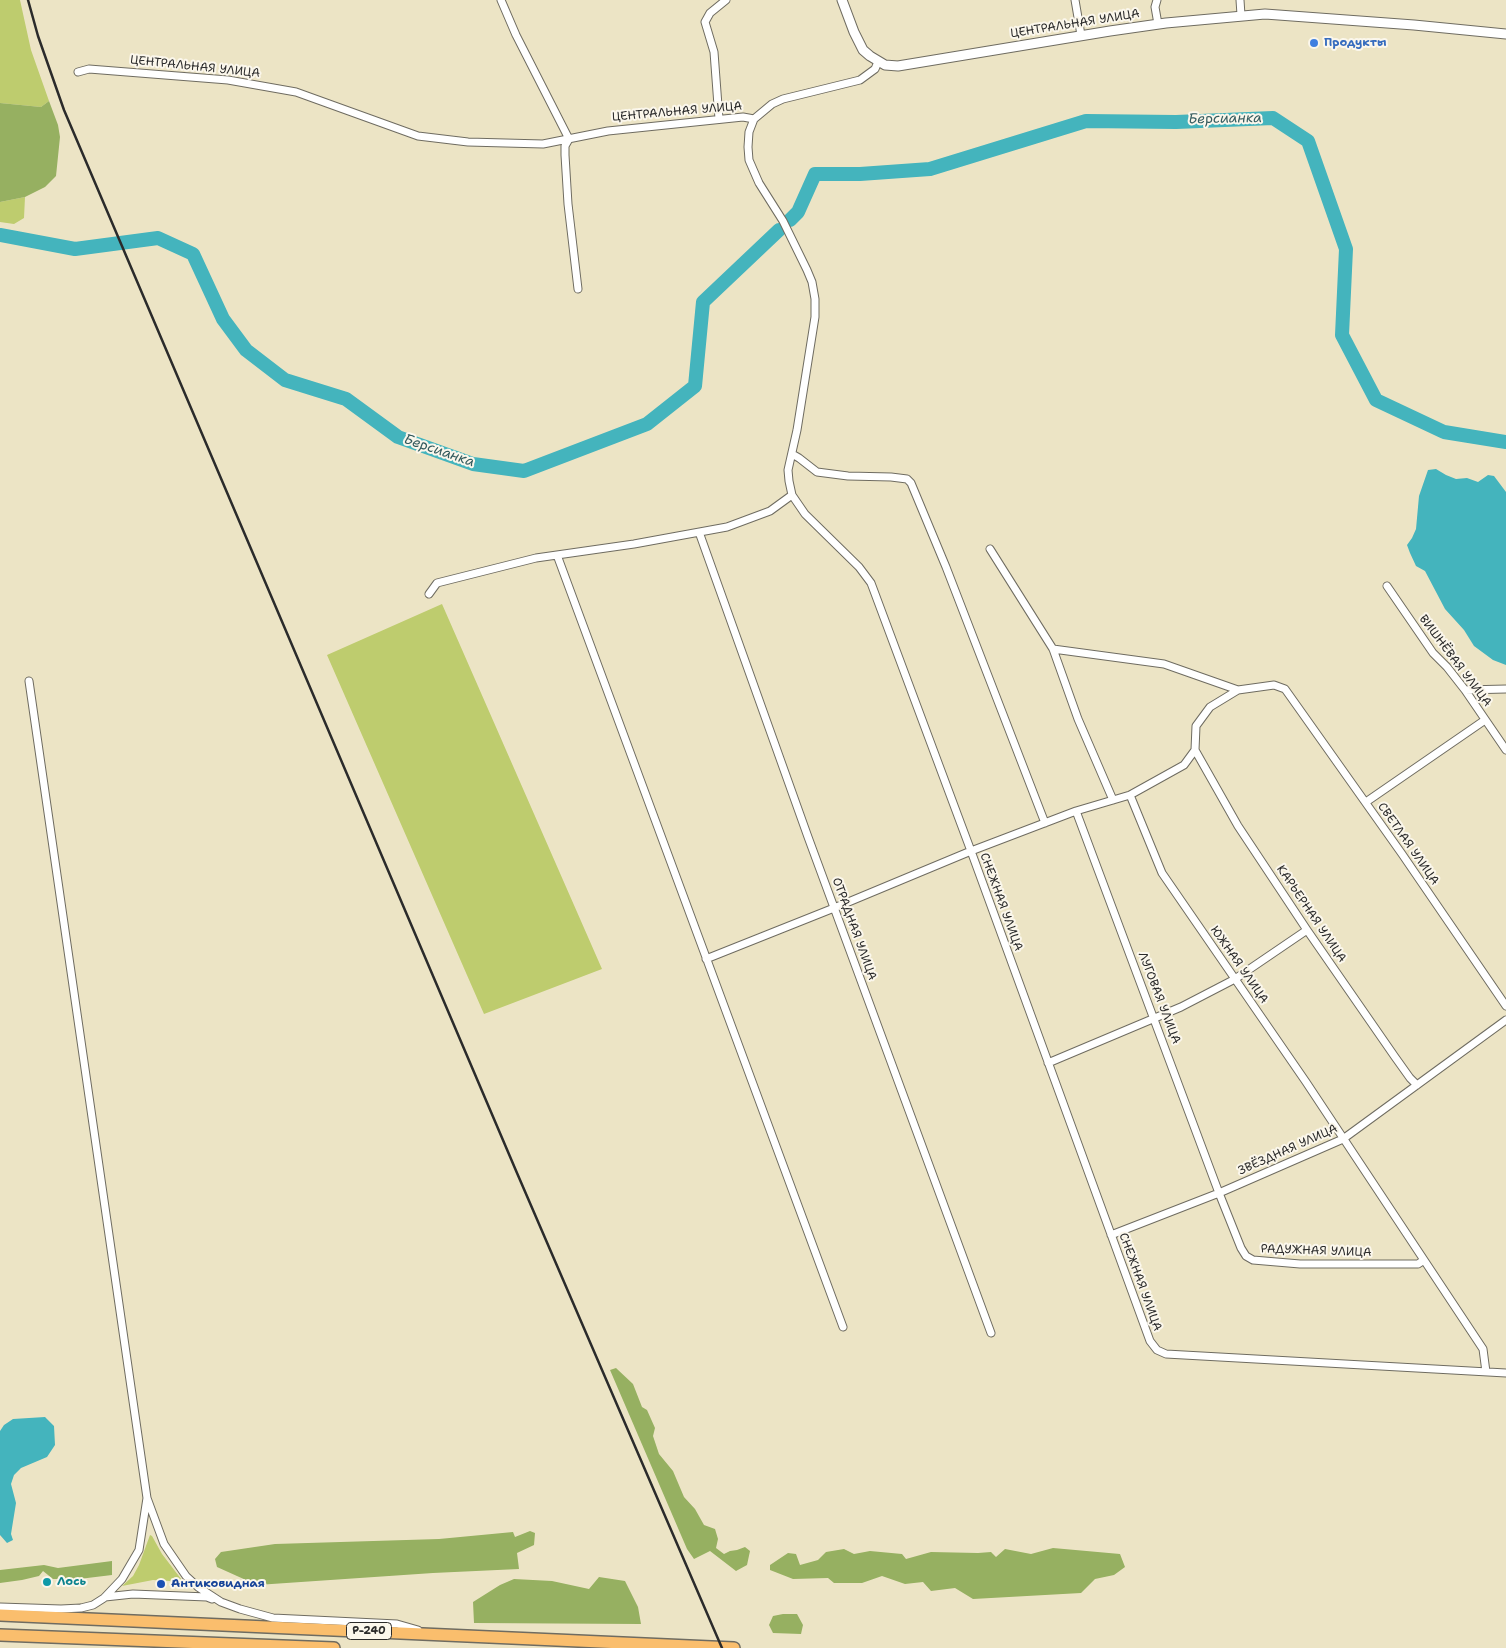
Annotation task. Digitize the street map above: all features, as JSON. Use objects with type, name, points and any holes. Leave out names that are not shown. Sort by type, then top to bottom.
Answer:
[{"type":"highway","name":"Р-240","points":[[0,1615],[734,1648]]},
{"type":"highway","name":"Р-240","points":[[0,1635],[334,1648]]},
{"type":"street","points":[[501,0],[516,35],[569,139],[565,146],[565,156],[568,204],[578,289]]},
{"type":"street","points":[[720,119],[714,52],[705,22],[710,13],[726,0]]},
{"type":"street","points":[[842,0],[859,42],[864,50],[878,62]]},
{"type":"street","points":[[1075,0],[1082,35]]},
{"type":"street","points":[[1157,0],[1158,24]]},
{"type":"street","points":[[1240,0],[1241,15]]},
{"type":"street","name":"ЦЕНТРАЛЬНАЯ УЛИЦА","points":[[78,72],[89,69],[228,80],[296,92],[418,136],[468,142],[543,144],[608,131],[743,117],[754,119],[772,104],[783,99],[860,80],[875,69],[878,62],[885,65],[898,66],[1158,24],[1265,14],[1506,34]]},
{"type":"street","points":[[429,594],[437,583],[536,558],[727,528],[770,511],[792,495],[788,470],[815,317],[815,299],[812,282],[807,270],[783,221],[759,183],[749,160],[749,132],[754,119]]},
{"type":"street","points":[[792,454],[800,458],[816,472],[848,476],[891,477],[907,479],[911,483],[946,567],[1045,822]]},
{"type":"street","name":"СНЕЖНАЯ УЛИЦА","points":[[792,495],[805,514],[859,567],[871,583],[1150,1341],[1157,1350],[1166,1354],[1486,1372]]},
{"type":"street","name":"ОТРАДНАЯ УЛИЦА","points":[[698,532],[991,1333]]},
{"type":"street","points":[[990,549],[1053,649],[1078,719],[1113,800]]},
{"type":"street","points":[[557,555],[843,1327]]},
{"type":"street","name":"ВИШНЁВАЯ УЛИЦА","points":[[1387,586],[1433,653],[1465,690],[1506,750]]},
{"type":"street","points":[[1053,649],[1164,664],[1238,690]]},
{"type":"street","points":[[29,681],[147,1498],[164,1544],[186,1576],[205,1593],[222,1602]]},
{"type":"street","name":"СВЕТЛАЯ УЛИЦА","points":[[1238,690],[1274,685],[1285,689],[1366,802],[1506,1006]]},
{"type":"street","points":[[1465,690],[1506,689]]},
{"type":"street","points":[[706,959],[1045,822],[1130,795],[1184,766],[1195,750],[1196,726],[1210,707],[1238,690]]},
{"type":"street","points":[[1366,802],[1485,720]]},
{"type":"street","name":"КАРЬЕРНАЯ УЛИЦА","points":[[1195,750],[1238,826],[1307,930],[1395,1057],[1417,1085]]},
{"type":"street","name":"ЮЖНАЯ УЛИЦА","points":[[1130,795],[1162,873],[1306,1082],[1483,1349],[1486,1372]]},
{"type":"street","name":"ЛУГОВАЯ УЛИЦА","points":[[1076,811],[1220,1193]]},
{"type":"street","points":[[1048,1063],[1181,1007],[1235,979],[1307,930]]},
{"type":"street","name":"ЗВЁЗДНАЯ УЛИЦА","points":[[1111,1235],[1220,1193],[1343,1139],[1506,1020]]},
{"type":"street","name":"РАДУЖНАЯ УЛИЦА","points":[[1220,1193],[1241,1248],[1246,1256],[1253,1260],[1320,1264],[1418,1264],[1424,1260]]},
{"type":"street","points":[[1486,1372],[1506,1373]]},
{"type":"street","points":[[0,1607],[81,1608],[104,1598],[122,1579],[139,1550],[147,1498]]},
{"type":"street","points":[[104,1598],[133,1594],[207,1597],[273,1618],[397,1624],[432,1634]]},
{"type":"green space","points":[[0,0],[20,0],[31,50],[49,101],[41,107],[0,103]]},
{"type":"green space","points":[[49,101],[58,125],[60,137],[56,176],[45,187],[25,197],[0,202],[0,103],[41,107]]},
{"type":"green space","points":[[25,197],[24,218],[14,224],[0,222],[0,202]]},
{"type":"green space","points":[[442,604],[602,969],[484,1014],[327,655]]},
{"type":"green space","points":[[616,1368],[633,1384],[642,1407],[647,1410],[655,1428],[653,1436],[659,1454],[673,1471],[684,1497],[695,1509],[704,1525],[715,1529],[718,1539],[716,1548],[724,1554],[745,1547],[750,1551],[747,1565],[736,1571],[710,1551],[694,1559],[687,1549],[610,1370]]},
{"type":"green space","points":[[530,1531],[535,1533],[534,1545],[517,1553],[519,1569],[257,1585],[217,1567],[215,1559],[221,1552],[275,1544],[439,1539],[513,1532],[515,1537]]},
{"type":"green space","points":[[150,1535],[188,1588],[186,1589],[170,1581],[153,1580],[122,1586],[133,1576]]},
{"type":"green space","points":[[1053,1548],[1120,1554],[1125,1567],[1114,1575],[1095,1579],[1081,1593],[973,1599],[955,1588],[931,1591],[923,1582],[905,1584],[882,1576],[862,1583],[834,1583],[828,1578],[793,1579],[770,1570],[770,1565],[788,1553],[796,1554],[800,1565],[818,1560],[826,1552],[844,1549],[854,1554],[870,1551],[902,1554],[906,1559],[931,1552],[991,1552],[996,1557],[1005,1549],[1031,1554]]},
{"type":"green space","points":[[112,1561],[112,1575],[79,1579],[53,1579],[43,1571],[39,1576],[0,1583],[0,1570],[44,1565],[58,1568]]},
{"type":"green space","points":[[599,1577],[625,1581],[638,1607],[641,1624],[474,1623],[473,1602],[500,1585],[514,1579],[552,1581],[589,1589]]},
{"type":"green space","points":[[797,1614],[803,1625],[801,1634],[773,1633],[769,1625],[773,1616]]},
{"type":"water","points":[[1436,469],[1456,479],[1467,478],[1478,482],[1488,475],[1494,476],[1506,492],[1506,665],[1493,660],[1474,646],[1464,630],[1445,609],[1425,571],[1416,566],[1407,545],[1416,529],[1419,496],[1428,470]]},
{"type":"water","points":[[45,1417],[54,1426],[55,1445],[47,1457],[21,1468],[14,1475],[11,1484],[16,1503],[11,1534],[13,1540],[7,1543],[0,1535],[0,1431],[4,1425],[13,1419]]},
{"type":"waterway","name":"Берсианка","points":[[790,220],[798,212],[815,174],[860,174],[930,169],[1086,121],[1176,122],[1273,118],[1308,141],[1346,249],[1342,335],[1376,400],[1444,432],[1506,442]]},
{"type":"waterway","name":"Берсианка","points":[[0,235],[75,249],[158,238],[193,254],[223,319],[246,350],[285,380],[346,399],[398,437],[473,464],[524,471],[647,424],[695,386],[703,302],[779,230]]},
{"type":"railway","points":[[28,0],[38,36],[64,110],[517,1173],[722,1648]]},
{"type":"place","name":"Продукты","points":[[1314,43]]},
{"type":"place","name":"Лось","points":[[47,1582]]},
{"type":"place","name":"Антиковидная","points":[[161,1584]]}]
